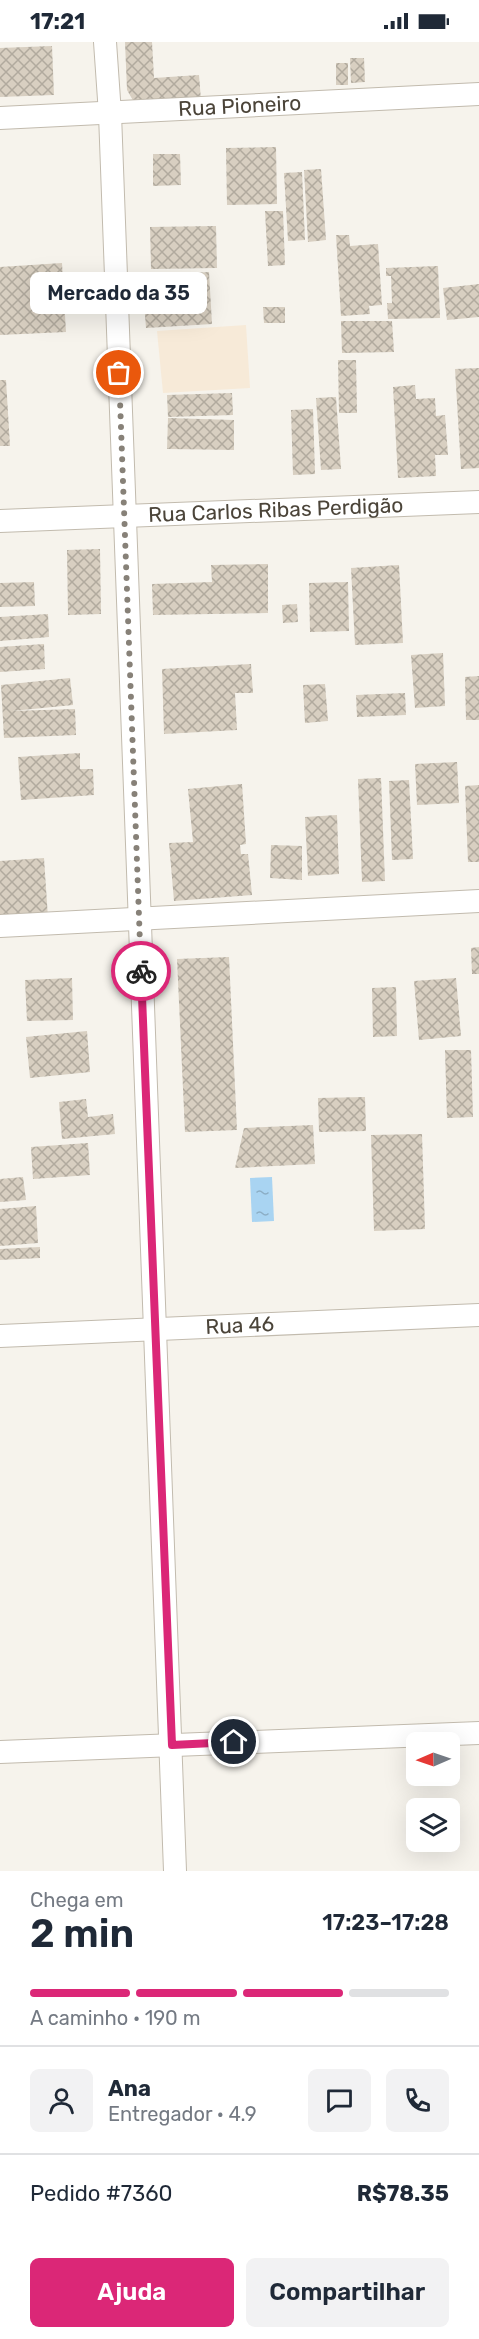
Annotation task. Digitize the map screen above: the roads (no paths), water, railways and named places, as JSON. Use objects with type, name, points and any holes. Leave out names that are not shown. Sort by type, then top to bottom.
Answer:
[{"type":"street","points":[[105,42],[110,114],[138,921],[156,1329],[175,1871]]},
{"type":"street","name":"Rua Pioneiro","points":[[0,118],[479,94]]},
{"type":"street","name":"Rua Carlos Ribas Perdigão","points":[[0,521],[479,502]]},
{"type":"street","points":[[0,926],[138,921],[479,901]]},
{"type":"street","name":"Rua 46","points":[[0,1336],[479,1315]]},
{"type":"street","points":[[0,1752],[479,1733]]},
{"type":"water","points":[[272,1177],[274,1221],[252,1222],[250,1178]]},
{"type":"place","name":"Mercado da 35","points":[[119,373]]}]
